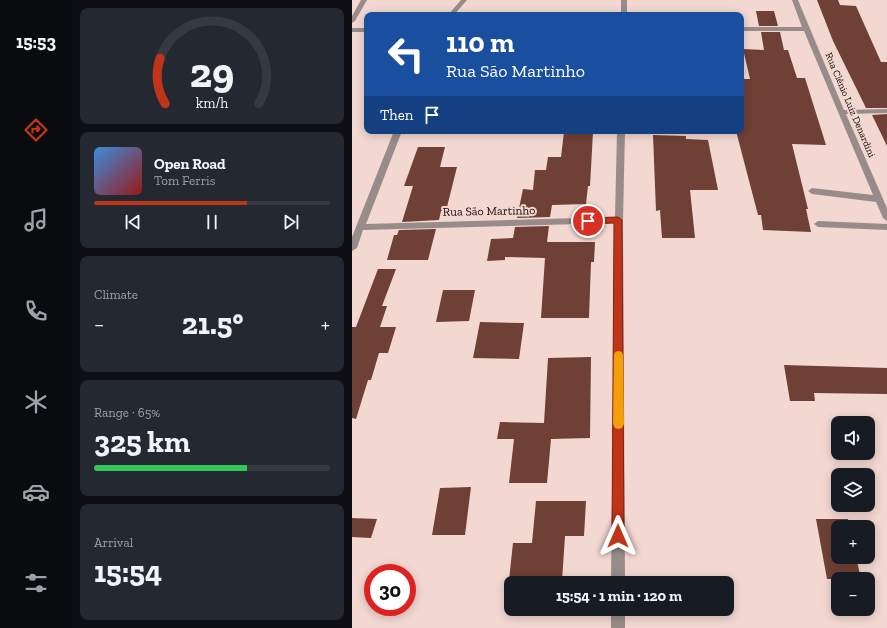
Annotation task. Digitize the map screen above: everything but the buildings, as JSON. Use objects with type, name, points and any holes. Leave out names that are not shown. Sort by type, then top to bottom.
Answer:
[{"type":"street","points":[[352,21],[364,0]]},
{"type":"street","points":[[454,12],[464,0]]},
{"type":"street","points":[[624,0],[624,12]]},
{"type":"street","name":"Rua Clênio Luiz Denardini","points":[[795,0],[887,218]]},
{"type":"street","points":[[744,29],[806,29]]},
{"type":"street","points":[[352,30],[364,30]]},
{"type":"street","points":[[842,112],[887,111]]},
{"type":"street","points":[[352,248],[397,134]]},
{"type":"street","points":[[618,576],[618,220],[621,134]]},
{"type":"street","points":[[812,192],[879,199]]},
{"type":"street","name":"Rua São Martinho","points":[[360,227],[618,220]]},
{"type":"street","points":[[818,224],[887,227]]},
{"type":"street","points":[[618,616],[618,628]]},
{"type":"slow traffic","points":[[618,355],[618,424]]},
{"type":"route","points":[[588,221],[618,220],[618,536]]}]
